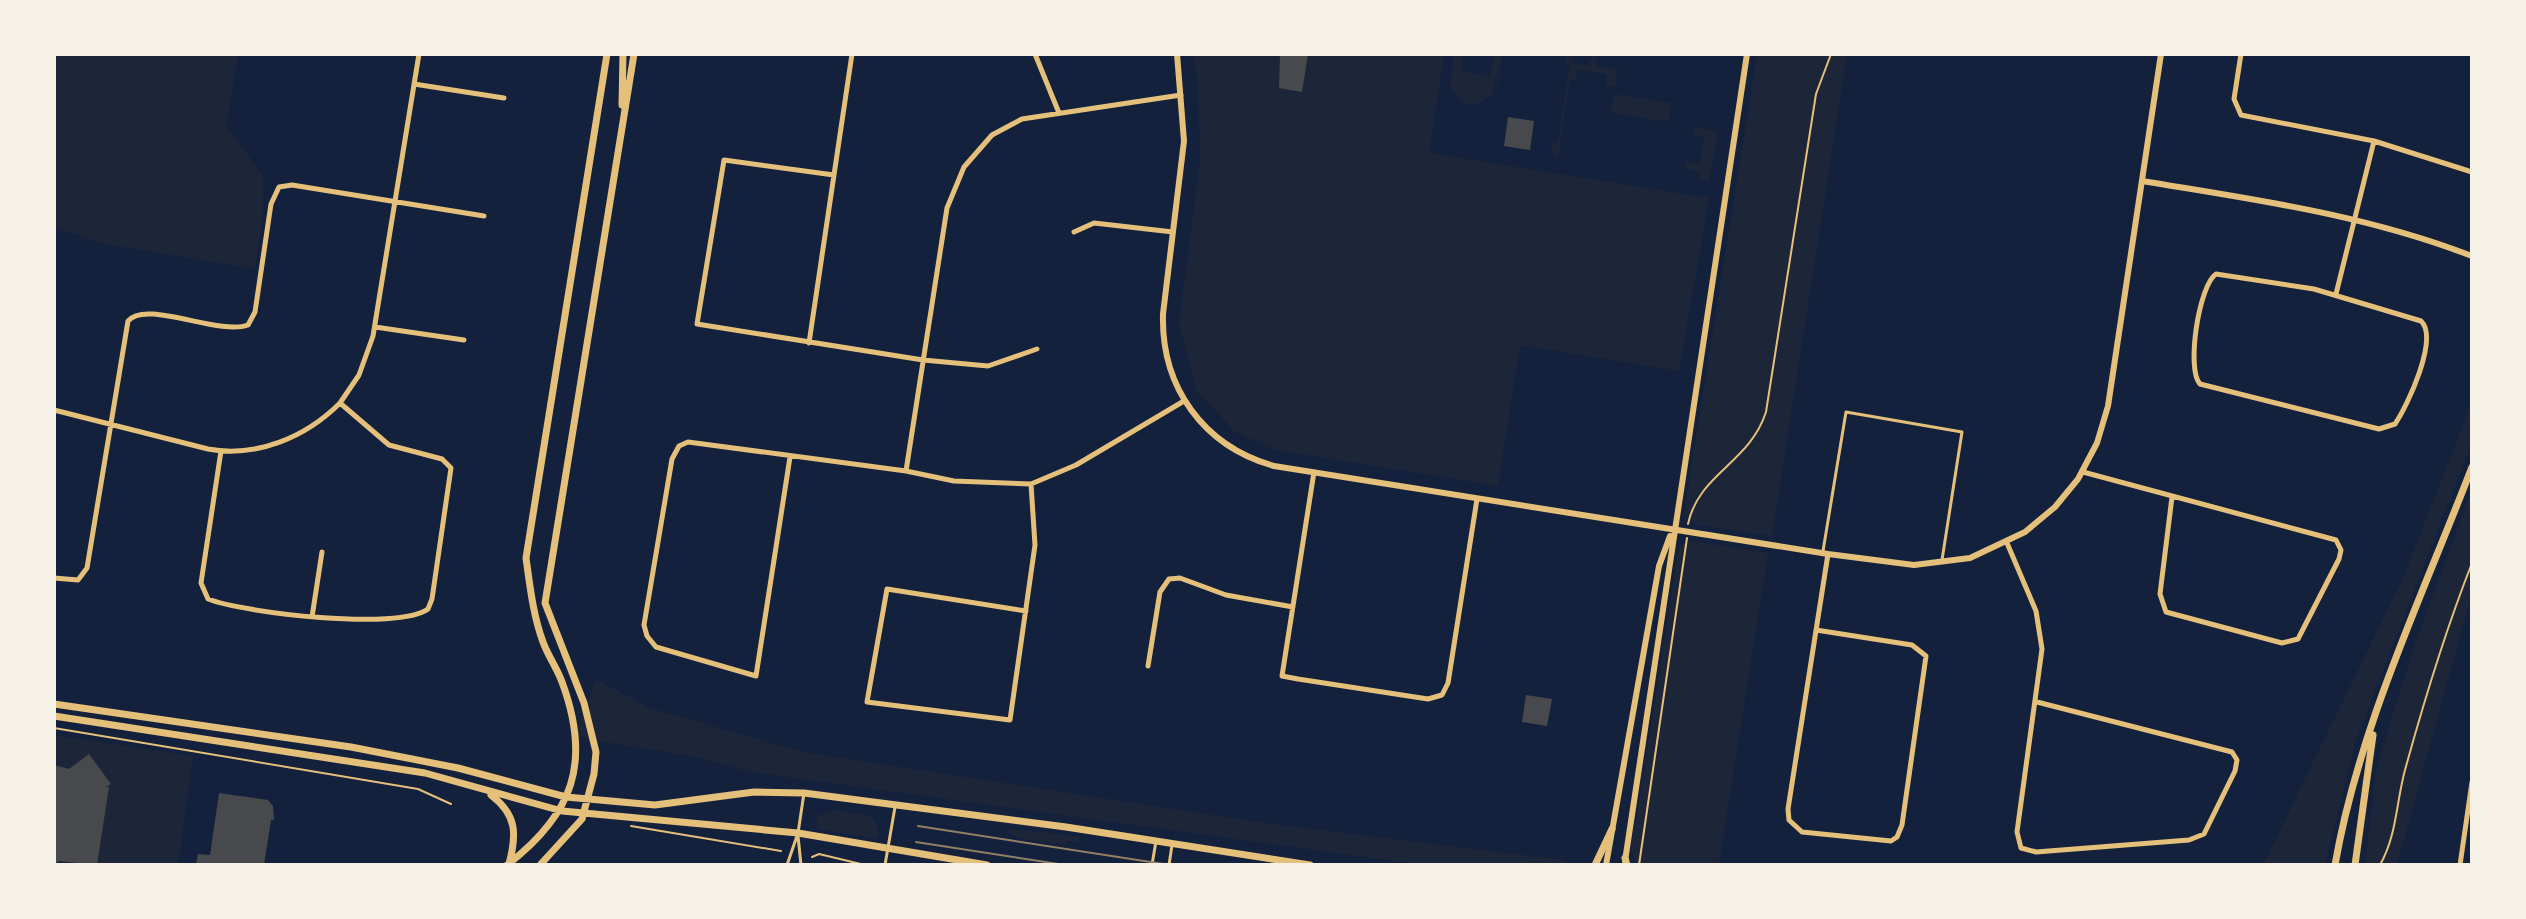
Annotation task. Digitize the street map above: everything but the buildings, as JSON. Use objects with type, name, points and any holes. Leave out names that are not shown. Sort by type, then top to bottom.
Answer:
[{"type":"main road","points":[[508,864],[529,848],[562,811],[576,753],[573,721],[562,682],[540,632],[526,558],[607,54]]},
{"type":"main road","points":[[623,54],[623,123]]},
{"type":"main road","points":[[540,865],[584,814],[596,752],[584,703],[545,603],[634,54]]},
{"type":"main road","points":[[2335,865],[2344,813],[2376,713],[2472,467]]},
{"type":"main road","points":[[54,704],[359,749],[458,768],[566,797],[655,805],[754,792],[804,793],[1310,865]]},
{"type":"main road","points":[[2355,865],[2376,713]]},
{"type":"main road","points":[[54,716],[425,773],[562,811],[798,833],[987,865]]},
{"type":"main road","points":[[486,792],[509,812],[515,827],[508,864]]},
{"type":"main road","points":[[1595,865],[1612,829]]},
{"type":"street","points":[[54,410],[221,451],[278,443],[318,422],[340,403],[359,375],[375,327],[419,54]]},
{"type":"street","points":[[809,343],[852,54]]},
{"type":"street","points":[[1035,54],[1059,113]]},
{"type":"street","points":[[1177,54],[1184,141],[1163,328],[1169,365],[1184,401],[1206,428],[1237,452],[1274,466],[1902,564],[1941,563],[1981,554],[2007,543],[2047,515],[2083,472],[2097,443],[2108,406],[2161,54]]},
{"type":"street","points":[[1625,863],[1747,54]]},
{"type":"street","points":[[2241,54],[2234,99],[2237,113],[2374,141],[2472,172]]},
{"type":"street","points":[[414,84],[504,98]]},
{"type":"street","points":[[906,471],[947,208],[964,167],[992,135],[1022,119],[1182,95]]},
{"type":"street","points":[[2336,294],[2374,141]]},
{"type":"street","points":[[834,175],[724,160],[697,324],[923,360],[988,366],[1037,349]]},
{"type":"street","points":[[2142,181],[2355,218],[2472,256]]},
{"type":"street","points":[[54,578],[81,578],[89,562],[125,328],[132,316],[146,314],[232,328],[248,325],[255,312],[272,198],[279,187],[292,185],[484,216]]},
{"type":"street","points":[[1074,232],[1094,223],[1173,232]]},
{"type":"street","points":[[2225,274],[2336,294],[2417,319],[2429,330],[2428,345],[2401,415],[2393,426],[2379,429],[2207,387],[2196,381],[2192,367],[2204,290],[2212,277],[2225,274]]},
{"type":"street","points":[[375,327],[464,340]]},
{"type":"street","points":[[790,457],[756,676],[656,647],[647,636],[644,625],[670,474],[679,446],[688,442],[906,471],[954,481],[1031,484],[1076,465],[1184,401]]},
{"type":"street","points":[[221,451],[201,583],[205,596],[218,602],[312,617],[372,619],[415,615],[428,609],[452,478],[449,464],[436,457],[389,445],[340,403]]},
{"type":"street","points":[[1314,472],[1282,676],[1428,699],[1442,695],[1448,683],[1477,499]]},
{"type":"street","points":[[2083,472],[2327,535],[2339,545],[2339,559],[2304,631],[2294,642],[2282,643],[2176,616],[2162,608],[2160,594],[2172,497]]},
{"type":"street","points":[[1026,611],[887,589],[867,702],[1010,720],[1026,611],[1035,545],[1031,484]]},
{"type":"street","points":[[1606,865],[1659,566],[1673,529]]},
{"type":"street","points":[[2007,543],[2039,623],[2042,663],[2017,832],[2021,848],[2036,852],[2200,837],[2235,771],[2236,755],[2223,747],[2037,702]]},
{"type":"street","points":[[312,617],[322,552]]},
{"type":"street","points":[[1816,630],[1912,645],[1924,652],[1927,663],[1914,751],[1902,825],[1895,839],[1882,842],[1806,832],[1792,826],[1788,809],[1825,554]]},
{"type":"street","points":[[1148,666],[1160,592],[1169,579],[1180,578],[1226,595],[1293,607]]},
{"type":"street","points":[[2460,865],[2472,782]]},
{"type":"lane","points":[[1825,554],[1846,412],[1962,432],[1941,563]]},
{"type":"lane","points":[[787,865],[798,833],[804,793]]},
{"type":"lane","points":[[885,865],[895,807]]},
{"type":"lane","points":[[798,833],[801,865]]},
{"type":"lane","points":[[1152,865],[1156,841]]},
{"type":"lane","points":[[1169,865],[1172,844]]},
{"type":"path","points":[[1689,518],[1704,485],[1749,448],[1766,412],[1816,94],[1831,54]]},
{"type":"path","points":[[1639,865],[1686,541]]},
{"type":"path","points":[[2380,865],[2392,844],[2399,793],[2410,751],[2472,563]]},
{"type":"path","points":[[54,728],[418,789],[451,804]]},
{"type":"path","points":[[628,826],[781,851]]},
{"type":"path","points":[[812,857],[819,854],[865,865]]},
{"type":"shaded area","points":[[54,54],[238,54],[226,125],[263,176],[263,218],[255,269],[100,243],[54,227]]},
{"type":"shaded area","points":[[1193,54],[1444,54],[1429,153],[1709,198],[1679,371],[1520,345],[1498,486],[1276,450],[1235,432],[1196,390],[1179,324],[1200,161],[1198,83]]},
{"type":"shaded area","points":[[1454,54],[1463,54],[1461,70],[1490,76],[1495,54],[1502,54],[1496,96],[1497,72],[1492,95],[1477,104],[1463,103],[1450,86]]},
{"type":"shaded area","points":[[1595,54],[1597,66],[1618,69],[1615,87],[1606,86],[1607,74],[1578,70],[1576,80],[1570,79],[1558,158],[1552,153],[1551,143],[1558,141],[1570,64],[1565,62],[1566,56],[1570,55],[1573,63],[1588,65]]},
{"type":"shaded area","points":[[1757,54],[1847,54],[1772,536],[1696,525],[1684,513]]},
{"type":"shaded area","points":[[1614,94],[1671,103],[1668,122],[1611,113]]},
{"type":"shaded area","points":[[1695,127],[1718,131],[1709,181],[1698,179],[1699,172],[1685,169],[1686,162],[1700,164],[1704,137],[1693,135]]},
{"type":"shaded area","points":[[2472,402],[2472,443],[2356,740],[2325,865],[2263,865],[2404,576]]},
{"type":"shaded area","points":[[2472,489],[2472,593],[2397,865],[2365,865],[2376,770],[2414,646]]},
{"type":"shaded area","points":[[1692,541],[1768,553],[1719,865],[1638,865],[1631,852],[1676,564],[1680,545]]},
{"type":"shaded area","points":[[596,679],[650,708],[803,752],[1271,824],[1565,860],[1563,865],[1423,865],[751,772],[691,756],[574,737]]},
{"type":"shaded area","points":[[54,735],[193,756],[178,865],[54,865]]},
{"type":"shaded area","points":[[833,810],[871,816],[877,826],[877,839],[817,829],[817,816]]},
{"type":"shaded area","points":[[1004,829],[1080,836],[1079,842],[1067,841],[1065,845],[1017,838]]},
{"type":"tram line","points":[[918,826],[1170,865]]},
{"type":"tram line","points":[[916,842],[1065,865]]}]
